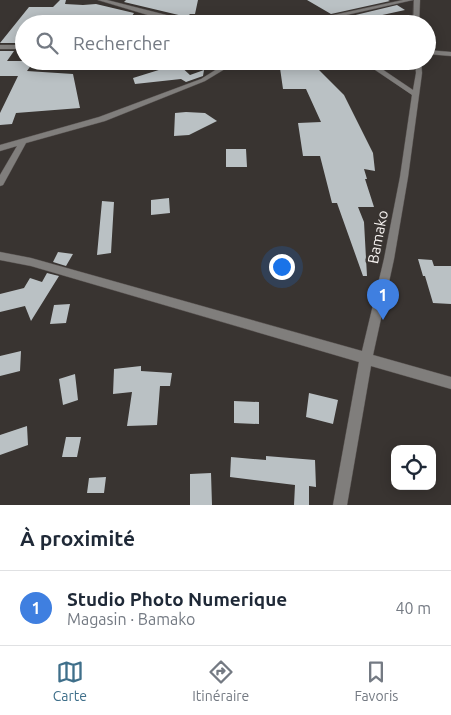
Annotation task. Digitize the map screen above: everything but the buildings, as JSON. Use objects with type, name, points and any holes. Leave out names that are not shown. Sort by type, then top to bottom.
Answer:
[{"type":"street","points":[[101,0],[155,15]]},
{"type":"street","points":[[341,15],[410,0]]},
{"type":"street","points":[[416,15],[417,0]]},
{"type":"street","points":[[0,47],[15,47]]},
{"type":"street","points":[[436,53],[451,54]]},
{"type":"street","points":[[0,148],[102,119],[203,80],[220,70]]},
{"type":"street","points":[[379,70],[415,94]]},
{"type":"street","name":"Bamako","points":[[340,505],[366,359],[389,259],[419,70]]},
{"type":"street","points":[[0,183],[23,142]]},
{"type":"street","points":[[0,256],[31,262],[451,383]]},
{"type":"place","name":"Studio Photo Numerique","points":[[383,320]]}]
